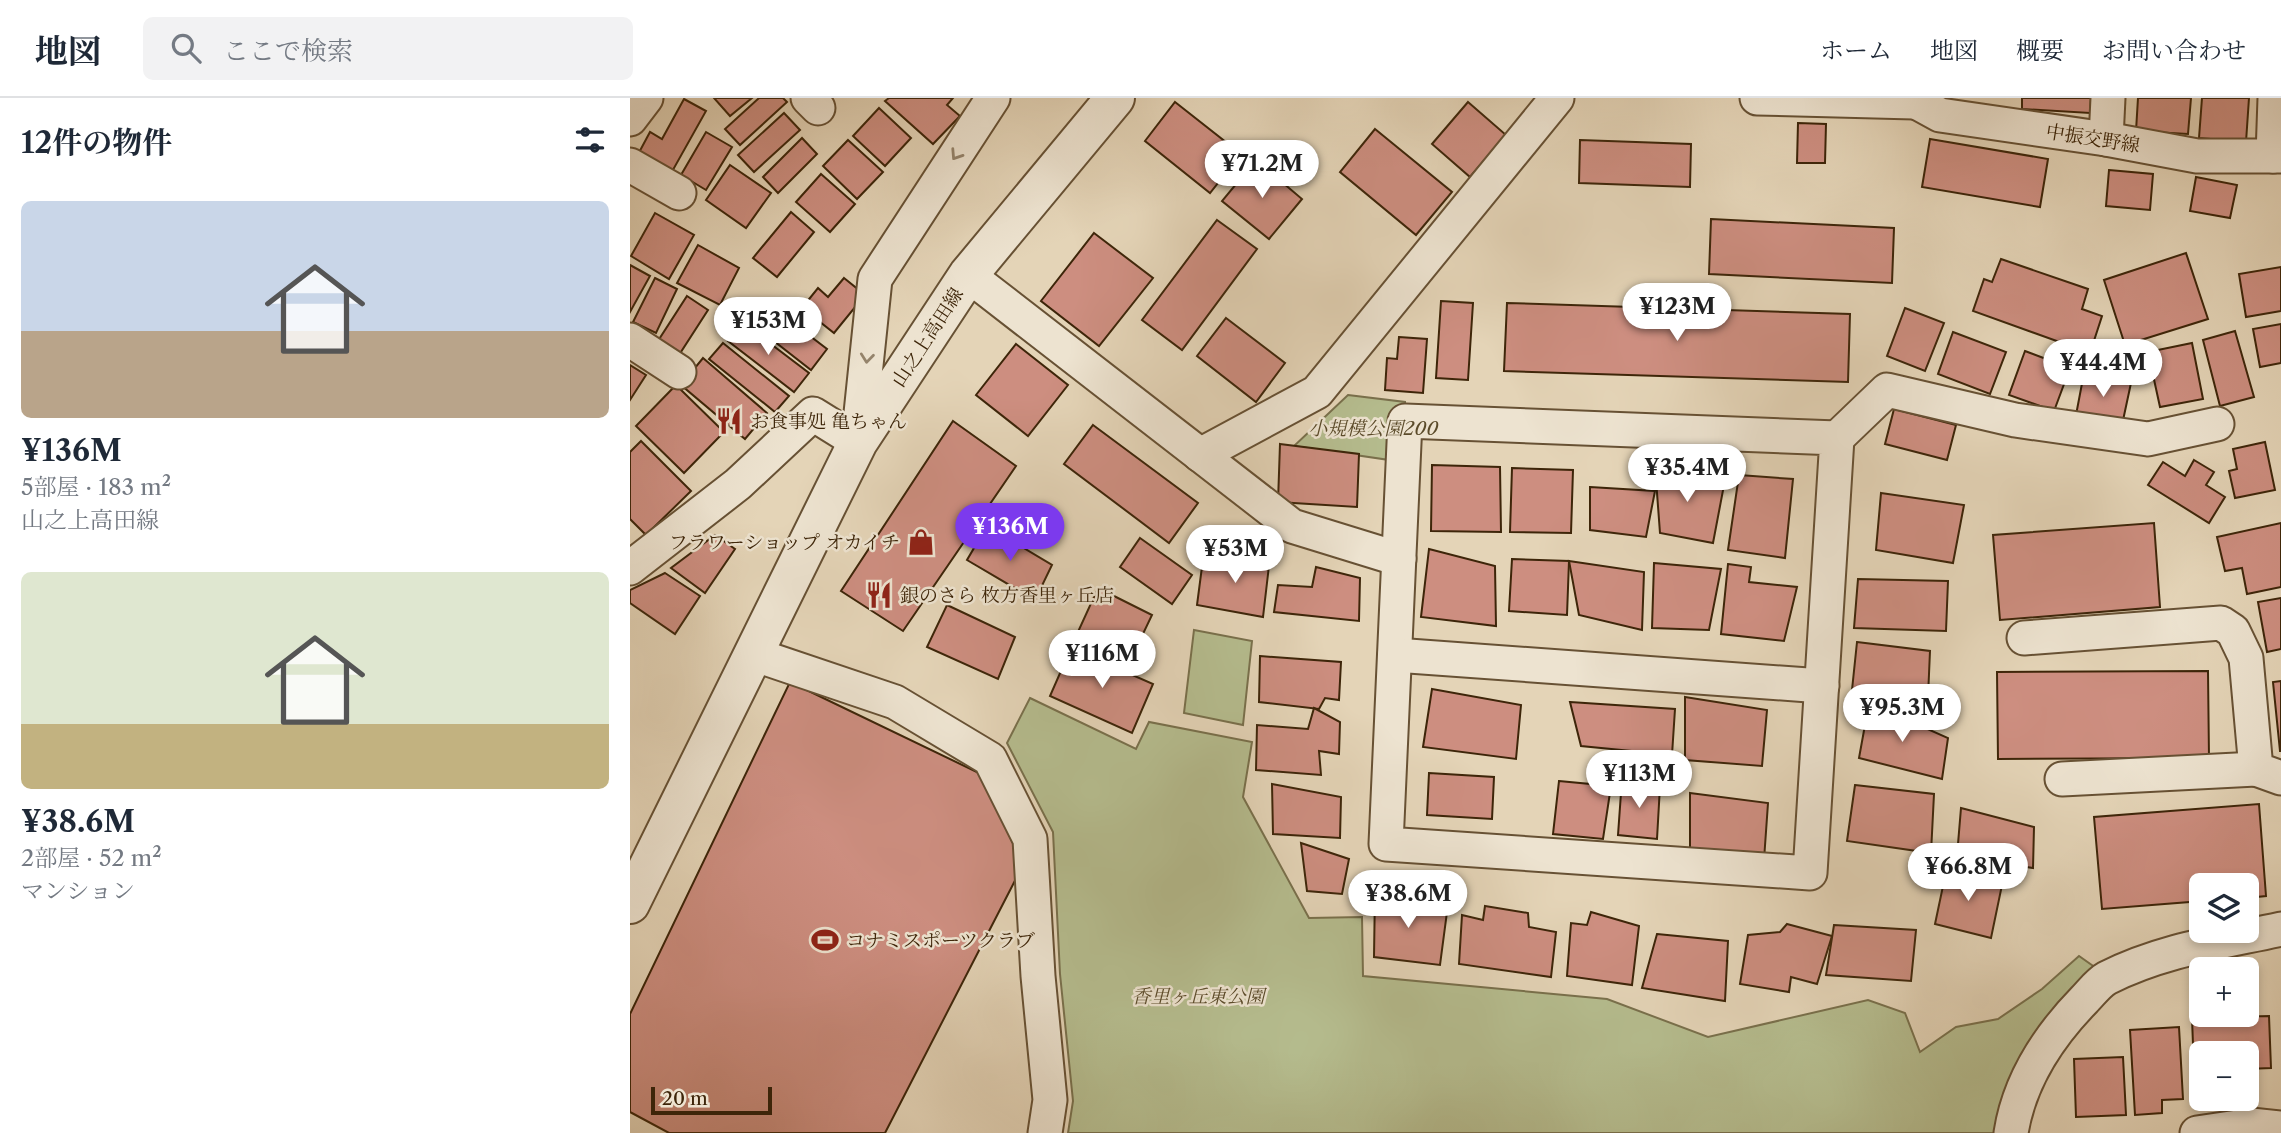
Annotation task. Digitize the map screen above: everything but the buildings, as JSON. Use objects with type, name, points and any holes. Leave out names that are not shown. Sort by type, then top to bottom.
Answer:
[{"type":"street","points":[[630,119],[646,98]]},
{"type":"street","points":[[630,568],[738,484],[813,414],[858,442],[875,279],[993,98]]},
{"type":"street","name":"山之上高田線","points":[[630,904],[858,442],[968,275],[1115,98]]},
{"type":"street","points":[[1200,456],[1317,393],[1557,98]]},
{"type":"street","points":[[1757,98],[1913,99]]},
{"type":"street","points":[[2106,139],[2108,98]]},
{"type":"street","points":[[2275,98],[2277,156]]},
{"type":"street","name":"中振交野線","points":[[1913,99],[1940,115],[2106,139],[2197,156],[2277,156]]},
{"type":"street","points":[[630,165],[680,193]]},
{"type":"street","points":[[968,275],[1292,526],[1399,559]]},
{"type":"street","points":[[630,340],[679,372]]},
{"type":"street","points":[[1837,438],[1405,421],[1386,844],[1810,873],[1837,438],[1887,390],[2015,420],[2148,439],[2217,424]]},
{"type":"street","points":[[2024,638],[2221,623],[2233,631],[2246,659],[2268,774],[2062,779]]},
{"type":"street","points":[[753,654],[895,702],[990,759],[1030,839],[1038,976],[1050,1100],[1045,1133]]},
{"type":"street","points":[[1395,654],[1822,686]]},
{"type":"street","points":[[2011,1133],[2014,1111],[2043,1049],[2104,979],[2166,953],[2281,929]]},
{"type":"street","points":[[2197,1133],[2251,1125],[2281,1128]]},
{"type":"green space","name":"小規模公園200","points":[[1348,395],[1405,402],[1403,462],[1294,446]]},
{"type":"green space","points":[[1194,630],[1252,641],[1243,725],[1184,713]]},
{"type":"green space","name":"香里ヶ丘東公園","points":[[1030,698],[1136,749],[1149,722],[1252,742],[1243,797],[1309,918],[1362,917],[1363,976],[1607,999],[1708,1037],[1868,1000],[1905,1013],[1920,1052],[1956,1027],[1998,1019],[2042,989],[2079,956],[2096,968],[1995,1133],[1068,1133],[1073,1101],[1060,974],[1053,832],[1007,743]]},
{"type":"place","name":"お食事処 亀ちゃん","points":[[729,421]]},
{"type":"place","name":"フラワーショップ オカイチ","points":[[921,542]]},
{"type":"place","name":"銀のさら 枚方香里ヶ丘店","points":[[879,595]]},
{"type":"place","name":"コナミスポーツクラブ","points":[[825,940]]}]
